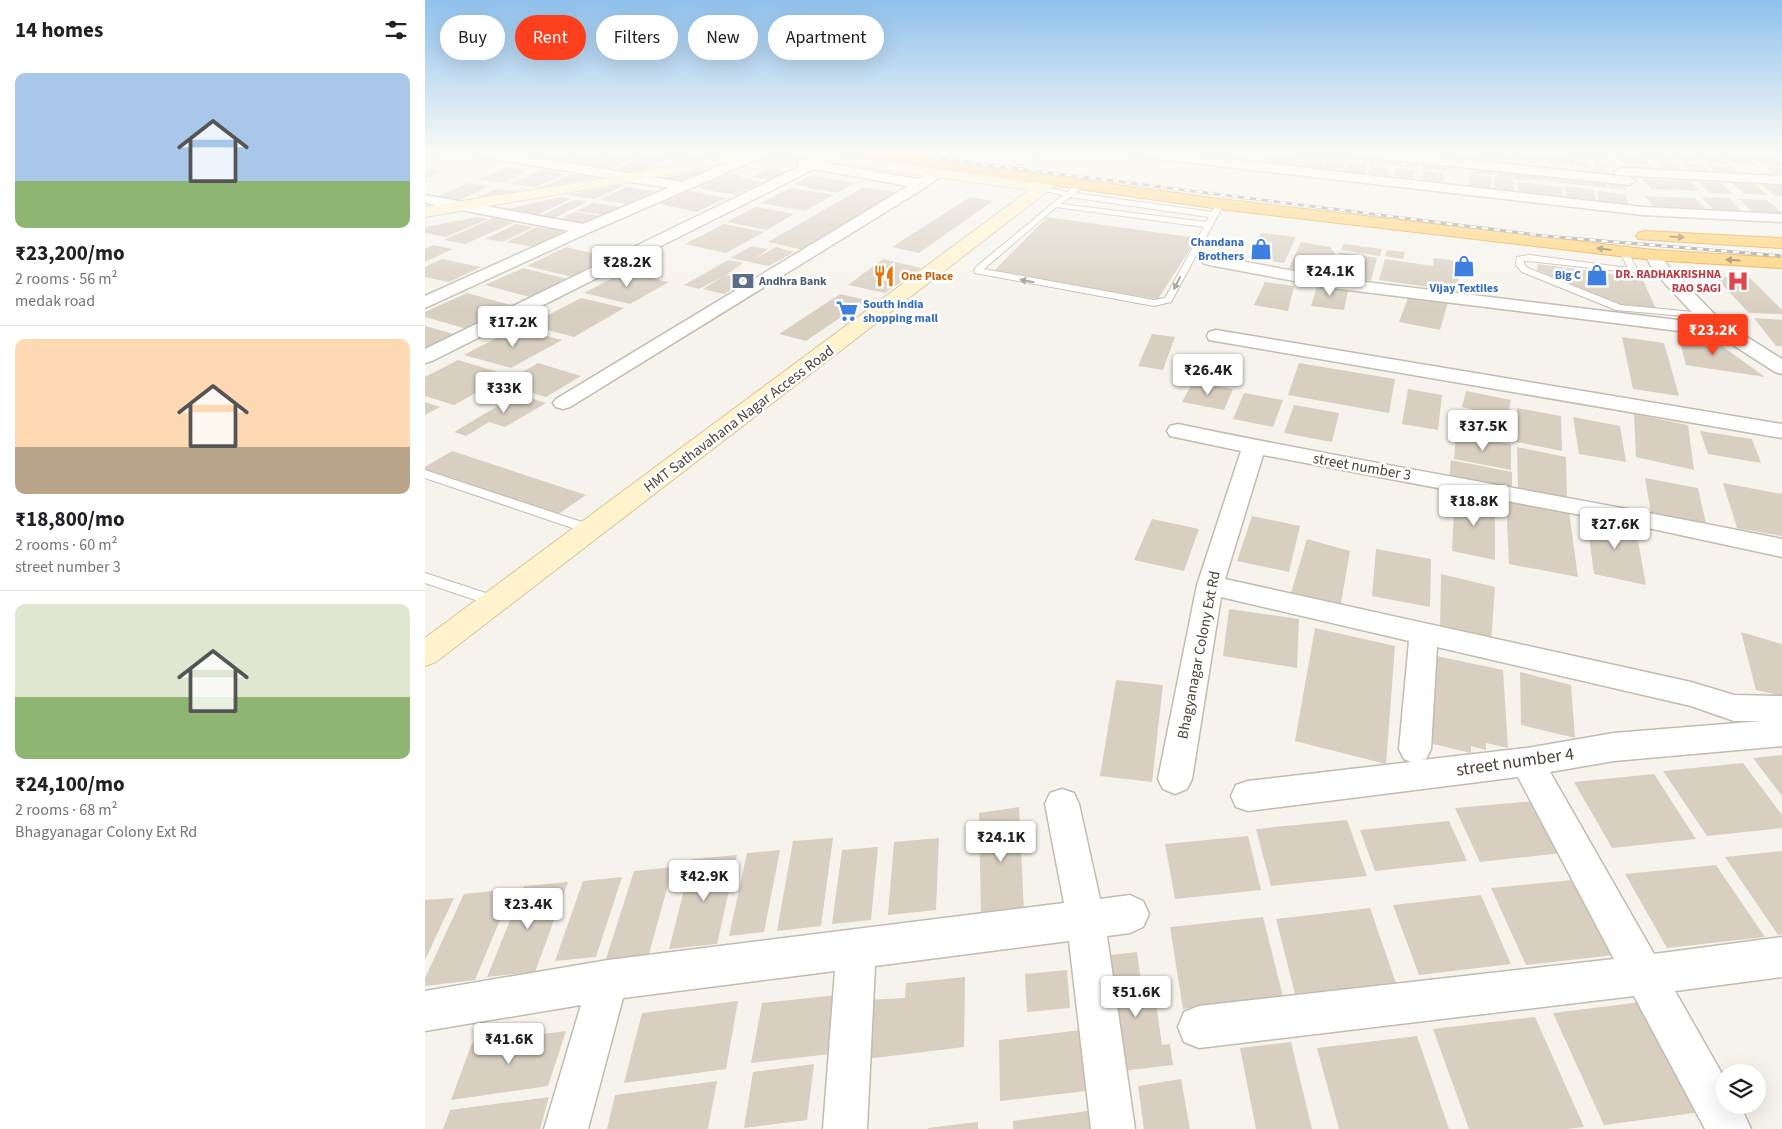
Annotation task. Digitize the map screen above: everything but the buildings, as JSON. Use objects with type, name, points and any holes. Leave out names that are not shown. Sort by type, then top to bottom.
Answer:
[{"type":"highway","points":[[1187,205],[1217,210],[1433,229],[1653,255],[1782,263]]},
{"type":"highway","points":[[1433,229],[1446,223],[1445,213]]},
{"type":"highway","points":[[1482,220],[1481,228],[1495,236]]},
{"type":"highway","points":[[1630,234],[1782,243]]},
{"type":"street","points":[[457,205],[585,229]]},
{"type":"street","points":[[425,212],[472,205]]},
{"type":"street","points":[[425,303],[642,205]]},
{"type":"street","points":[[425,357],[732,205]]},
{"type":"street","points":[[563,403],[887,205]]},
{"type":"street","name":"HMT Sathavahana Nagar Access Road","points":[[425,654],[592,530],[1003,205]]},
{"type":"street","points":[[1613,205],[1643,211],[1782,218]]},
{"type":"street","points":[[1639,205],[1643,211]]},
{"type":"street","points":[[1653,255],[1657,265],[1705,316],[1723,331],[1782,368]]},
{"type":"street","points":[[1209,260],[1332,282],[1723,331]]},
{"type":"street","points":[[425,286],[451,292]]},
{"type":"street","points":[[1216,336],[1782,431]]},
{"type":"street","name":"street number 3","points":[[1178,431],[1254,447],[1450,482],[1782,548]]},
{"type":"street","name":"Bhagyanagar Colony Ext Rd","points":[[1175,779],[1210,585],[1254,447]]},
{"type":"street","points":[[1210,585],[1691,694],[1734,708],[1782,709]]},
{"type":"street","points":[[1415,749],[1424,634]]},
{"type":"street","name":"street number 4","points":[[1248,796],[1527,762],[1614,747],[1782,733]]},
{"type":"street","points":[[1527,762],[1645,975],[1723,1128]]},
{"type":"street","points":[[1062,804],[1086,920],[1113,1129]]},
{"type":"street","points":[[425,1011],[608,980],[1129,914]]},
{"type":"street","points":[[845,1129],[856,949]]},
{"type":"street","points":[[1199,1026],[1645,975],[1782,957]]},
{"type":"street","points":[[566,1129],[608,980]]},
{"type":"lane","points":[[1021,205],[978,271],[1154,303],[1168,300],[1217,210],[1190,205]]},
{"type":"lane","points":[[1140,205],[1209,225]]},
{"type":"lane","points":[[1513,251],[1524,258],[1634,271],[1624,252]]},
{"type":"lane","points":[[1524,258],[1520,260],[1520,264],[1525,270],[1619,308],[1705,316]]},
{"type":"lane","points":[[425,474],[592,530]]},
{"type":"lane","points":[[425,578],[496,602]]},
{"type":"railway","points":[[1300,205],[1545,236],[1782,256]]},
{"type":"place","name":"Chandana Brothers","points":[[1261,249]]},
{"type":"place","name":"Vijay Textiles","points":[[1464,266]]},
{"type":"place","name":"Big C","points":[[1597,275]]},
{"type":"place","name":"One Place","points":[[884,276]]},
{"type":"place","name":"Andhra Bank","points":[[743,281]]},
{"type":"place","name":"DR. RADHAKRISHNA RAO SAGI","points":[[1738,281]]},
{"type":"place","name":"South india shopping mall","points":[[847,311]]}]
